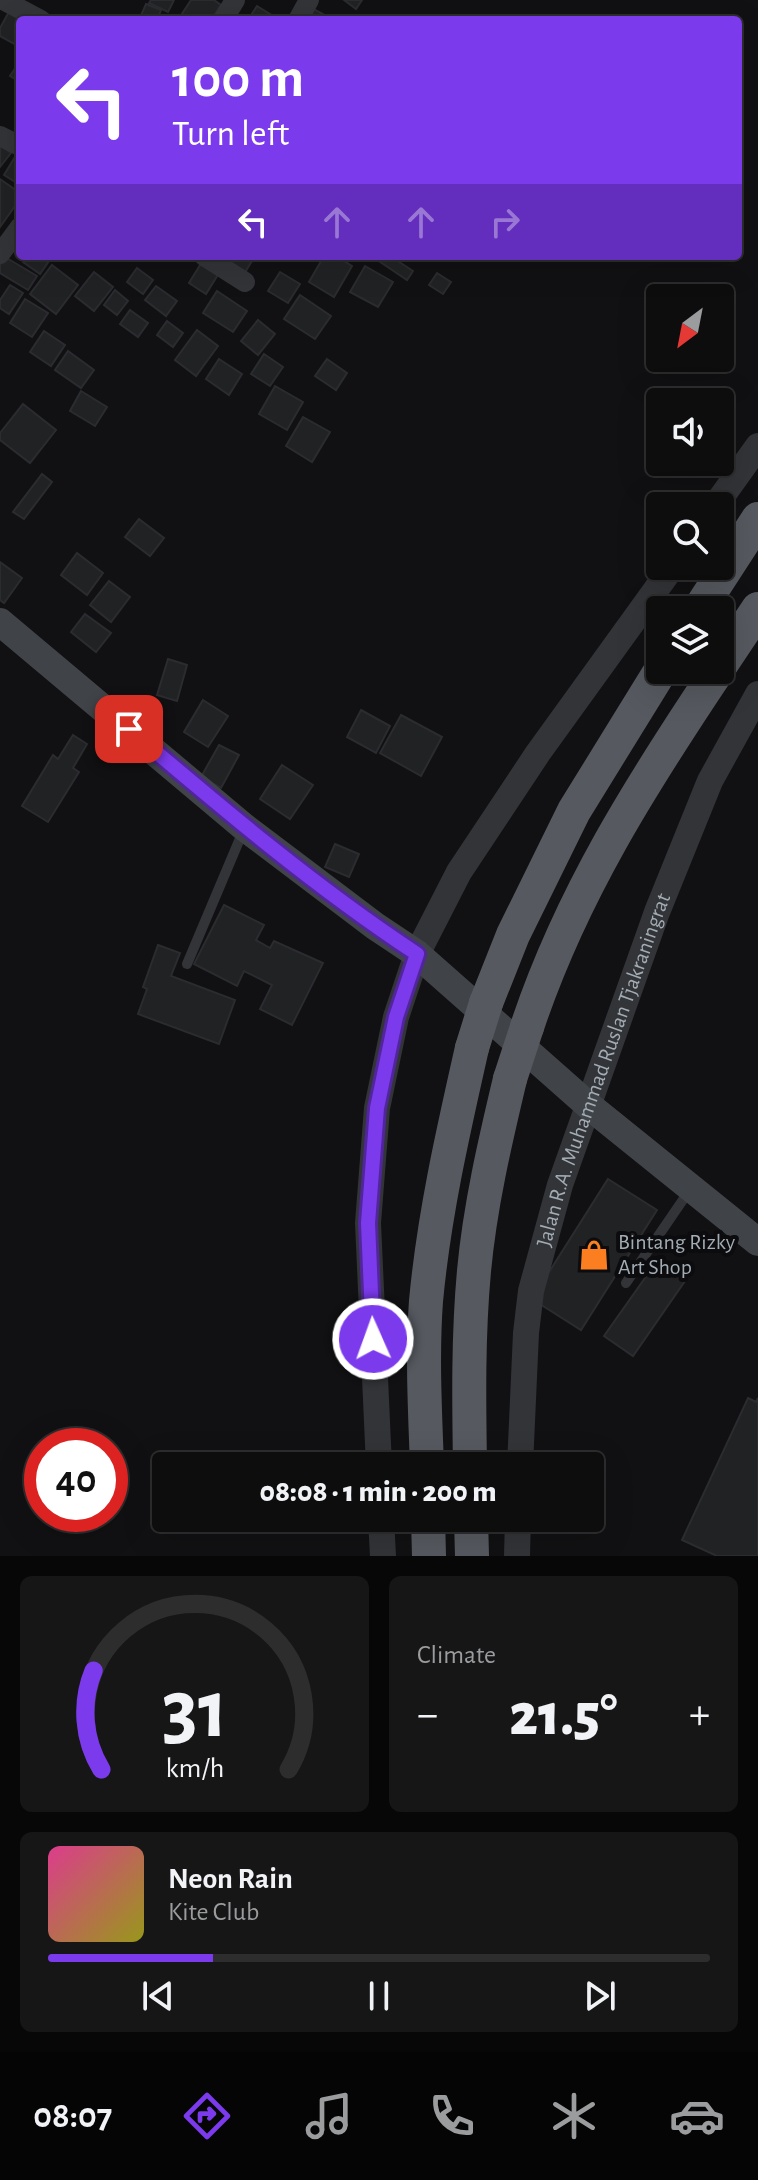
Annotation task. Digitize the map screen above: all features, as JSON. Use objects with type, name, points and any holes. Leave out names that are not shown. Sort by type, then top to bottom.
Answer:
[{"type":"highway","points":[[708,596],[758,519]]},
{"type":"highway","points":[[734,645],[758,609]]},
{"type":"highway","points":[[427,1452],[426,1302],[437,1213],[472,1048],[486,1003],[519,921],[574,811],[652,684]]},
{"type":"highway","points":[[470,1452],[468,1371],[474,1270],[488,1171],[510,1079],[554,951],[611,839],[708,684]]},
{"type":"highway","points":[[428,1532],[429,1556]]},
{"type":"highway","points":[[471,1532],[472,1556]]},
{"type":"main road","points":[[0,622],[244,827],[362,917],[417,954],[588,1105],[758,1242]]},
{"type":"street","points":[[3,0],[33,16]]},
{"type":"street","points":[[0,254],[16,232]]},
{"type":"street","points":[[210,260],[245,282]]},
{"type":"street","points":[[725,492],[758,446]]},
{"type":"street","points":[[378,1452],[368,1223],[377,1108],[396,1017],[417,954],[459,872],[538,753],[663,580]]},
{"type":"street","name":"Jalan R.A. Muhammad Ruslan Tjakraningrat","points":[[521,1452],[531,1291],[560,1185],[657,912],[710,781],[758,694]]},
{"type":"street","points":[[382,1532],[383,1556]]},
{"type":"street","points":[[517,1556],[518,1532]]},
{"type":"lane","points":[[187,964],[244,827]]},
{"type":"lane","points":[[626,1283],[690,1189]]},
{"type":"building","points":[[151,0],[174,0],[168,12],[149,3]]},
{"type":"building","points":[[191,0],[214,0],[221,5],[214,16],[181,16]]},
{"type":"building","points":[[344,0],[362,0],[356,9]]},
{"type":"building","points":[[146,4],[161,10],[159,16],[141,16]]},
{"type":"building","points":[[257,6],[273,16],[251,16]]},
{"type":"building","points":[[308,6],[326,16],[304,16]]},
{"type":"building","points":[[10,10],[16,16],[16,45],[0,36],[0,28]]},
{"type":"building","points":[[0,145],[11,153],[0,167]]},
{"type":"building","points":[[16,155],[16,182],[4,175]]},
{"type":"building","points":[[0,179],[16,190],[16,205],[0,227]]},
{"type":"building","points":[[5,257],[37,276],[28,290],[0,273]]},
{"type":"building","points":[[25,260],[50,260],[40,274],[23,262]]},
{"type":"building","points":[[230,260],[253,260],[244,274],[228,264]]},
{"type":"building","points":[[322,260],[342,260],[352,266],[334,297],[309,282]]},
{"type":"building","points":[[377,260],[396,260],[413,271],[407,280]]},
{"type":"building","points":[[202,262],[219,273],[206,294],[189,283]]},
{"type":"building","points":[[52,265],[78,285],[56,314],[30,294]]},
{"type":"building","points":[[365,266],[393,282],[378,307],[350,292]]},
{"type":"building","points":[[137,268],[153,280],[143,294],[127,282]]},
{"type":"building","points":[[94,272],[113,287],[94,311],[75,296]]},
{"type":"building","points":[[280,272],[300,284],[288,303],[268,291]]},
{"type":"building","points":[[437,273],[451,282],[443,294],[429,285]]},
{"type":"building","points":[[10,285],[23,293],[9,314],[0,308],[0,300]]},
{"type":"building","points":[[156,286],[177,301],[166,316],[145,300]]},
{"type":"building","points":[[115,290],[128,301],[117,315],[104,305]]},
{"type":"building","points":[[217,291],[247,311],[233,332],[203,313]]},
{"type":"building","points":[[300,295],[331,316],[315,339],[284,319]]},
{"type":"building","points":[[25,299],[48,313],[32,337],[10,323]]},
{"type":"building","points":[[130,310],[148,323],[138,337],[120,324]]},
{"type":"building","points":[[258,320],[275,334],[258,355],[241,341]]},
{"type":"building","points":[[167,321],[183,333],[173,347],[157,335]]},
{"type":"building","points":[[197,330],[218,346],[196,376],[175,360]]},
{"type":"building","points":[[44,331],[65,345],[51,366],[30,352]]},
{"type":"building","points":[[68,351],[94,370],[81,388],[55,370]]},
{"type":"building","points":[[264,354],[283,367],[270,386],[251,374]]},
{"type":"building","points":[[219,359],[242,374],[229,395],[206,379]]},
{"type":"building","points":[[327,359],[347,373],[336,390],[315,376]]},
{"type":"building","points":[[275,386],[303,402],[287,430],[259,414]]},
{"type":"building","points":[[81,391],[107,407],[95,426],[70,411]]},
{"type":"building","points":[[23,404],[56,430],[30,463],[0,440],[0,433]]},
{"type":"building","points":[[303,417],[330,432],[312,462],[286,446]]},
{"type":"building","points":[[42,474],[52,482],[24,519],[13,512]]},
{"type":"building","points":[[139,519],[164,538],[150,556],[125,537]]},
{"type":"building","points":[[77,553],[103,573],[87,595],[61,575]]},
{"type":"building","points":[[0,562],[22,578],[4,603],[0,600]]},
{"type":"building","points":[[109,581],[130,597],[111,622],[90,605]]},
{"type":"building","points":[[85,614],[111,633],[96,652],[71,632]]},
{"type":"building","points":[[168,659],[187,665],[177,701],[157,695]]},
{"type":"building","points":[[203,700],[228,716],[208,747],[184,732]]},
{"type":"building","points":[[361,710],[390,726],[376,753],[347,737]]},
{"type":"building","points":[[401,715],[442,737],[421,776],[380,753]]},
{"type":"building","points":[[73,735],[87,744],[73,768],[79,772],[48,822],[22,806],[53,755],[58,759]]},
{"type":"building","points":[[219,745],[239,755],[221,788],[201,777]]},
{"type":"building","points":[[282,765],[313,785],[290,819],[260,799]]},
{"type":"building","points":[[335,844],[359,854],[349,877],[325,867]]},
{"type":"building","points":[[224,905],[264,925],[256,940],[270,948],[274,941],[323,963],[292,1025],[260,1009],[272,985],[244,971],[237,986],[194,964]]},
{"type":"building","points":[[158,945],[180,953],[171,976],[235,1000],[219,1044],[138,1014],[147,989],[143,987]]},
{"type":"building","name":"Bintang Rizky Art Shop","points":[[608,1179],[657,1210],[581,1330],[532,1299]]},
{"type":"building","points":[[657,1261],[685,1281],[633,1356],[604,1336]]},
{"type":"building","points":[[748,1398],[756,1402],[758,1398],[758,1556],[717,1556],[682,1540]]},
{"type":"place","name":"Bintang Rizky Art Shop","points":[[594,1255]]},
{"type":"route","points":[[129,729],[244,827],[417,954],[396,1017],[377,1108],[371,1160],[368,1223],[373,1339]]}]
